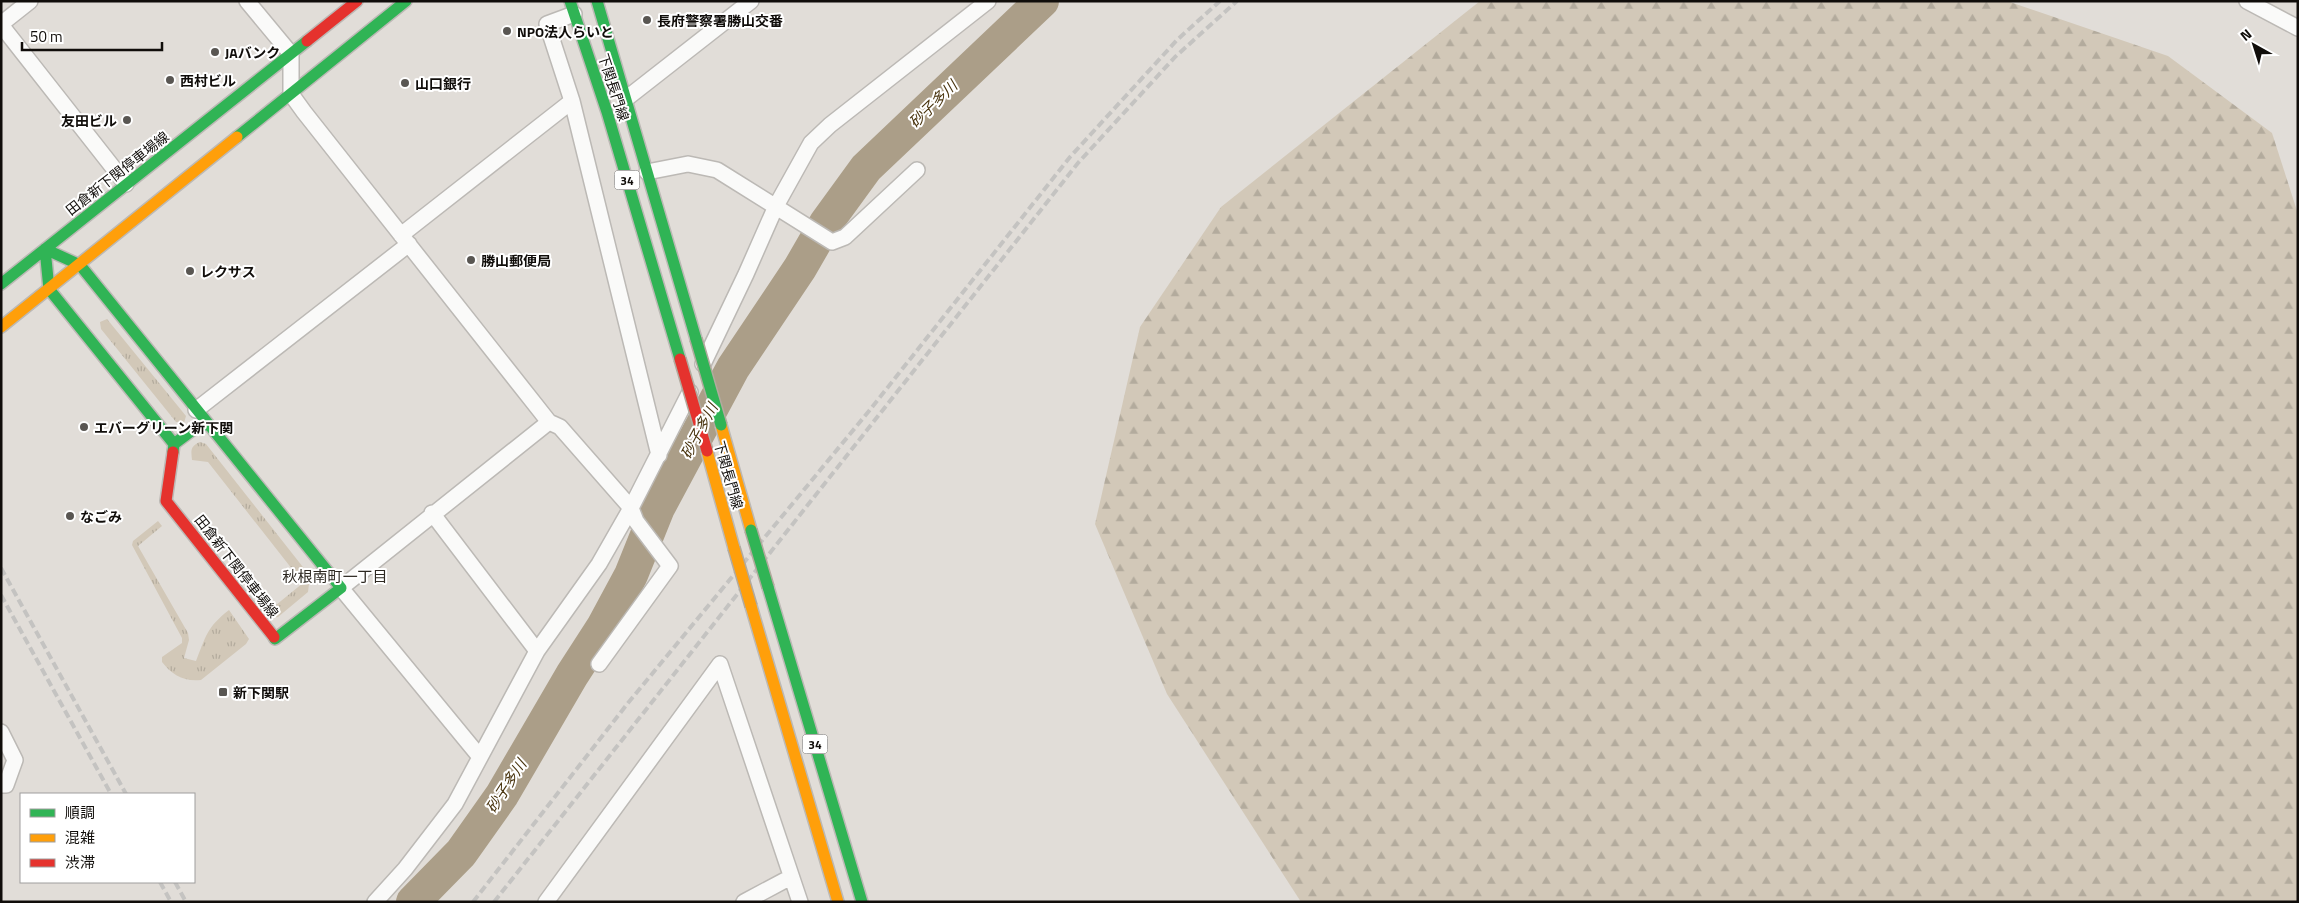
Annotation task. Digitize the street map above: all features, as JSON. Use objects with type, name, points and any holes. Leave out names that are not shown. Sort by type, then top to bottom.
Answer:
[{"type":"main road","name":"田倉新下関停車場線","points":[[1,284],[357,1]]},
{"type":"main road","points":[[1,327],[406,1]]},
{"type":"main road","name":"下関長門線","points":[[597,1],[627,98],[750,530],[862,902]]},
{"type":"main road","name":"下関長門線","points":[[572,8],[607,112],[838,902]]},
{"type":"main road","points":[[45,249],[80,265],[342,588]]},
{"type":"main road","points":[[45,249],[49,290],[174,444],[199,425],[208,424]]},
{"type":"main road","name":"田倉新下関停車場線","points":[[174,444],[166,501],[275,639],[342,588]]},
{"type":"street","points":[[30,1],[1,25],[126,184]]},
{"type":"street","points":[[247,1],[291,54],[291,94],[549,422],[560,427],[634,515],[670,566],[599,664]]},
{"type":"street","points":[[627,98],[751,1]]},
{"type":"street","points":[[375,902],[404,869],[455,804],[537,651],[634,515],[659,455],[746,274],[776,206],[811,143],[830,125],[988,1]]},
{"type":"street","points":[[2248,1],[2298,28]]},
{"type":"street","points":[[572,8],[547,24],[572,101],[659,455]]},
{"type":"street","points":[[196,410],[572,101]]},
{"type":"street","points":[[647,172],[688,164],[716,170],[832,242],[845,237],[917,170]]},
{"type":"street","points":[[480,757],[342,588],[432,513],[549,422]]},
{"type":"street","points":[[432,513],[537,651]]},
{"type":"street","points":[[546,902],[720,664],[800,902]]},
{"type":"street","points":[[1,732],[15,760],[6,784],[1,785]]},
{"type":"street","points":[[744,902],[791,878]]},
{"type":"green space","points":[[1480,1],[2007,1],[2168,56],[2272,133],[2298,214],[2298,902],[1301,902],[1167,694],[1095,524],[1140,327],[1221,207]]},
{"type":"green space","points":[[107,319],[186,416],[184,423],[176,422],[101,329],[100,322]]},
{"type":"green space","points":[[200,442],[206,444],[310,576],[308,592],[278,617],[272,618],[265,614],[303,583],[208,462],[192,460],[192,449],[194,445]]},
{"type":"green space","points":[[158,521],[162,526],[138,546],[188,633],[189,640],[184,658],[196,661],[205,638],[212,627],[229,610],[249,639],[246,644],[201,680],[189,680],[179,677],[162,662],[162,657],[182,643],[182,638],[132,545],[133,541]]},
{"type":"waterway","name":"砂子多川","points":[[413,902],[461,853],[502,795],[572,675],[603,627],[631,575],[658,508],[733,368],[800,268],[826,223],[866,168],[1042,1]]},
{"type":"railway","points":[[473,902],[628,703],[869,411],[1070,157],[1177,40],[1220,1]]},
{"type":"railway","points":[[494,902],[1078,163],[1175,57],[1237,1]]},
{"type":"railway","points":[[1,568],[125,793]]},
{"type":"railway","points":[[1,595],[110,793]]},
{"type":"railway","points":[[161,883],[171,902]]},
{"type":"railway","points":[[176,883],[186,902]]},
{"type":"traffic: fast","points":[[237,137],[406,1]]},
{"type":"traffic: fast","points":[[570,1],[607,112],[680,359]]},
{"type":"traffic: fast","points":[[597,1],[696,339]]},
{"type":"traffic: fast","points":[[1,284],[307,41]]},
{"type":"traffic: fast","points":[[45,249],[80,265],[341,588],[275,639],[274,637]]},
{"type":"traffic: fast","points":[[45,249],[49,289],[174,444],[173,452]]},
{"type":"traffic: fast","points":[[696,339],[721,425]]},
{"type":"traffic: fast","points":[[174,444],[194,429],[208,424]]},
{"type":"traffic: fast","points":[[751,530],[768,587]]},
{"type":"traffic: fast","points":[[768,587],[862,902]]},
{"type":"traffic: slow","points":[[1,327],[237,137]]},
{"type":"traffic: slow","points":[[721,425],[751,530]]},
{"type":"traffic: slow","points":[[707,451],[734,548]]},
{"type":"traffic: slow","points":[[734,548],[751,606]]},
{"type":"traffic: slow","points":[[751,606],[838,902]]},
{"type":"traffic: jam","points":[[307,41],[357,1]]},
{"type":"traffic: jam","points":[[680,359],[707,451]]},
{"type":"traffic: jam","points":[[173,452],[166,501],[274,637]]},
{"type":"place","name":"長府警察署勝山交番","points":[[647,20]]},
{"type":"place","name":"NPO法人らいと","points":[[507,31]]},
{"type":"place","name":"JAバンク","points":[[215,52]]},
{"type":"place","name":"西村ビル","points":[[170,80]]},
{"type":"place","name":"山口銀行","points":[[405,83]]},
{"type":"place","name":"友田ビル","points":[[127,120]]},
{"type":"place","name":"勝山郵便局","points":[[471,260]]},
{"type":"place","name":"レクサス","points":[[190,271]]},
{"type":"place","name":"エバーグリーン新下関","points":[[84,427]]},
{"type":"place","name":"なごみ","points":[[70,516]]},
{"type":"place","name":"新下関駅","points":[[223,692]]},
{"type":"district","name":"秋根南町一丁目","points":[[335,576]]}]
